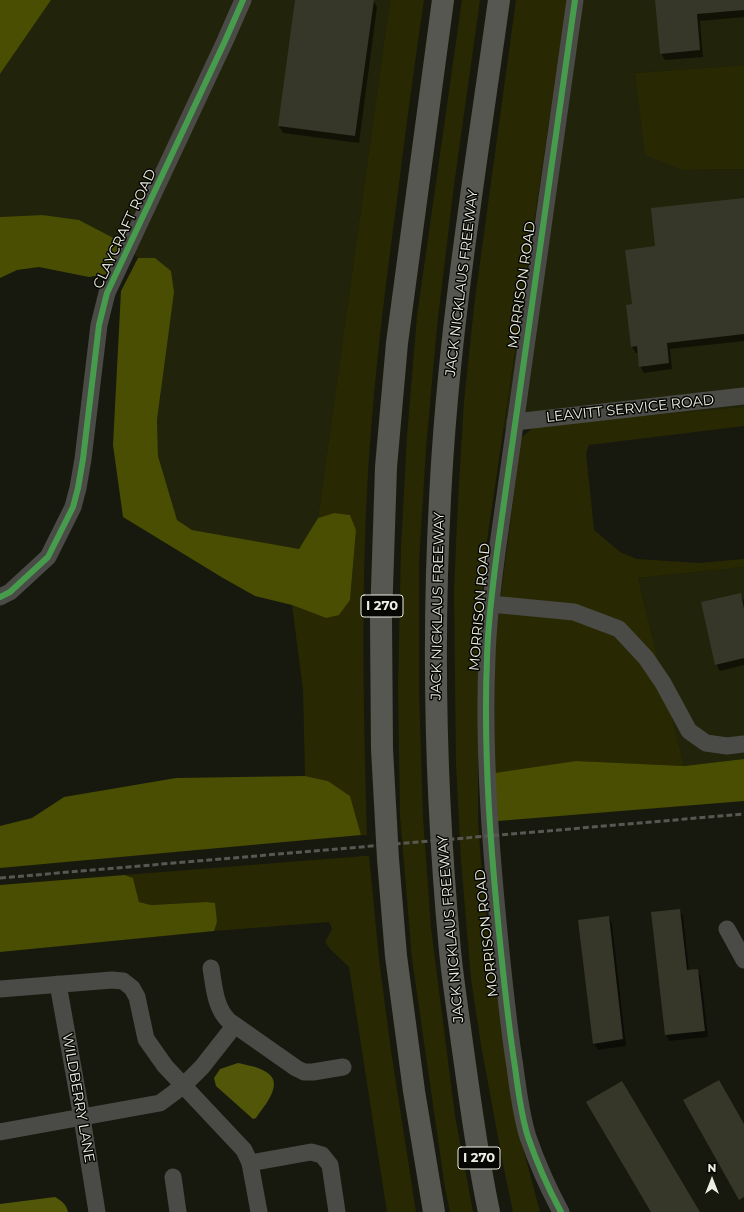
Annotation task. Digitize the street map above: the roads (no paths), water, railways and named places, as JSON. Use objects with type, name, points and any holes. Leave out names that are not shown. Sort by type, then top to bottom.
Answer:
[{"type":"highway","name":"I 270","points":[[434,1212],[414,1091],[396,956],[382,749],[382,619],[386,467],[397,343],[443,0]]},
{"type":"highway","name":"JACK NICKLAUS FREEWAY","points":[[489,1212],[470,1104],[450,954],[437,751],[436,603],[442,468],[457,305],[500,0]]},
{"type":"highway","points":[[470,1104],[489,1149],[504,1212]]},
{"type":"street","name":"CLAYCRAFT ROAD","points":[[0,597],[10,592],[48,557],[73,507],[83,459],[99,325],[107,293],[243,0]]},
{"type":"street","name":"MORRISON ROAD","points":[[561,1212],[550,1191],[528,1136],[518,1092],[505,996],[495,899],[486,755],[487,656],[490,604],[575,0]]},
{"type":"street","name":"LEAVITT SERVICE ROAD","points":[[515,422],[744,396]]},
{"type":"street","points":[[490,604],[574,612],[618,629],[646,658],[663,683],[689,731],[706,743],[727,746],[744,744]]},
{"type":"street","points":[[727,929],[744,960]]},
{"type":"street","points":[[211,968],[219,1007],[223,1015],[235,1025],[304,1072],[343,1067]]},
{"type":"street","points":[[0,989],[112,980],[123,981],[132,988],[137,997],[146,1039],[165,1066],[244,1150],[250,1163],[259,1212]]},
{"type":"street","name":"WILDBERRY LANE","points":[[58,984],[97,1212]]},
{"type":"street","points":[[0,1131],[82,1118],[160,1103],[183,1086],[202,1067],[235,1025]]},
{"type":"street","points":[[250,1163],[311,1152],[322,1155],[330,1165],[337,1212]]},
{"type":"street","points":[[173,1177],[178,1212]]},
{"type":"railway","points":[[0,878],[744,814]]}]
